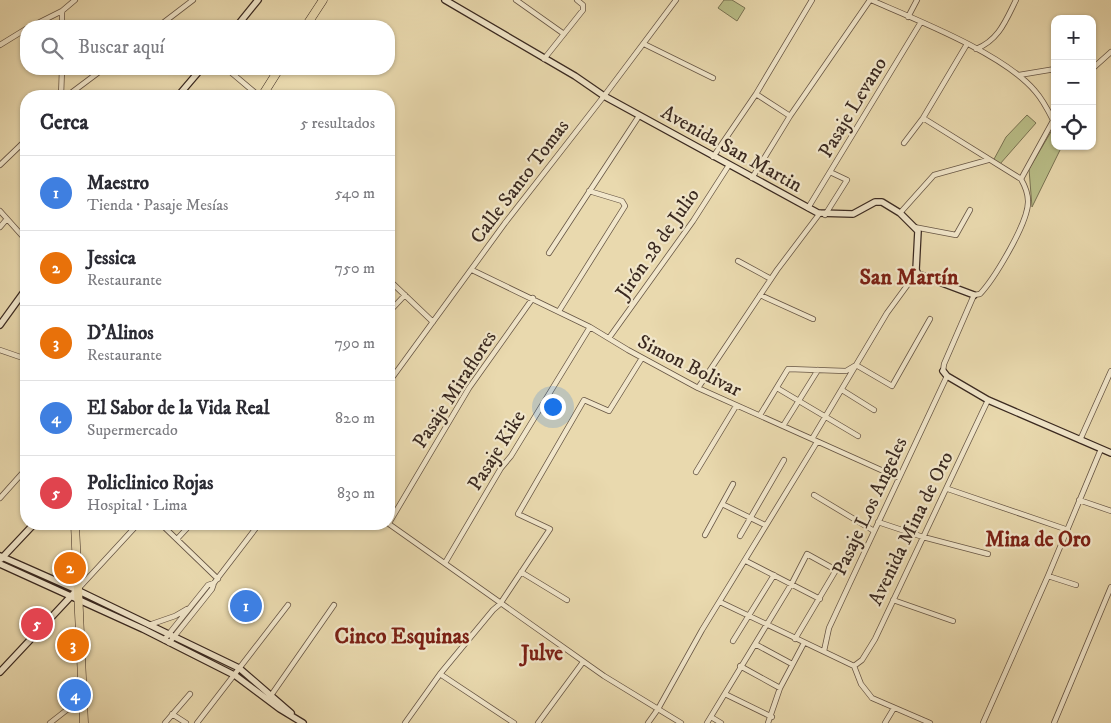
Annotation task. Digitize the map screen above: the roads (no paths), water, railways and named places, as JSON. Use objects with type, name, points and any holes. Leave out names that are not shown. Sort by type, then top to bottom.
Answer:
[{"type":"highway","points":[[310,20],[323,0]]},
{"type":"highway","points":[[265,90],[275,75]]},
{"type":"highway","points":[[75,530],[75,594],[84,723]]},
{"type":"street","points":[[44,20],[62,11],[75,0]]},
{"type":"street","points":[[167,20],[193,0]]},
{"type":"street","points":[[242,20],[258,0]]},
{"type":"street","name":"Avenida San Martin","points":[[444,0],[604,96],[808,208],[822,214],[853,214],[869,205],[882,202],[900,213],[914,227]]},
{"type":"street","points":[[516,0],[564,34]]},
{"type":"street","points":[[544,59],[583,10],[583,5],[577,0]]},
{"type":"street","name":"Calle Santo Tomas","points":[[395,374],[563,146],[604,96],[676,0]]},
{"type":"street","points":[[714,157],[756,94],[812,0]]},
{"type":"street","points":[[752,178],[790,116],[871,0],[967,44],[1019,75],[1034,90],[1051,115]]},
{"type":"street","points":[[908,17],[917,0]]},
{"type":"street","points":[[976,49],[992,41],[998,35],[1016,0]]},
{"type":"street","points":[[62,11],[62,20]]},
{"type":"street","name":"Pasaje Levano","points":[[808,208],[920,22]]},
{"type":"street","points":[[0,45],[20,33]]},
{"type":"street","points":[[644,44],[713,78]]},
{"type":"street","points":[[904,143],[923,118],[967,44]]},
{"type":"street","points":[[1096,64],[1111,52]]},
{"type":"street","points":[[1019,75],[1051,70]]},
{"type":"street","points":[[61,90],[62,75]]},
{"type":"street","points":[[75,90],[95,75]]},
{"type":"street","points":[[183,90],[196,75]]},
{"type":"street","points":[[235,75],[253,90]]},
{"type":"street","points":[[756,94],[790,116]]},
{"type":"street","points":[[549,254],[639,116]]},
{"type":"street","points":[[917,272],[926,279],[974,295],[980,294],[996,273],[1027,212],[1028,202],[1026,189],[1021,179],[923,118]]},
{"type":"street","points":[[1021,179],[1051,124]]},
{"type":"street","points":[[0,166],[20,146]]},
{"type":"street","points":[[900,213],[934,175],[988,160]]},
{"type":"street","name":"Jirón 28 de Julio","points":[[609,338],[693,221],[729,165]]},
{"type":"street","points":[[698,388],[760,294],[847,180],[830,172]]},
{"type":"street","points":[[559,311],[625,206],[622,201],[589,190]]},
{"type":"street","points":[[914,227],[956,236],[970,210]]},
{"type":"street","points":[[0,211],[20,234]]},
{"type":"street","points":[[0,227],[6,220]]},
{"type":"street","points":[[648,723],[746,560],[826,416],[892,306],[917,272],[919,238],[914,227]]},
{"type":"street","points":[[738,262],[771,279]]},
{"type":"street","name":"Simon Bolivar","points":[[472,270],[590,327],[698,388],[899,478]]},
{"type":"street","points":[[395,286],[434,322]]},
{"type":"street","points":[[760,294],[813,319]]},
{"type":"street","points":[[395,306],[405,295]]},
{"type":"street","name":"Pasaje Los Angeles","points":[[824,651],[829,628],[899,478],[945,373],[944,364],[974,295]]},
{"type":"street","points":[[0,324],[20,297]]},
{"type":"street","name":"Pasaje Miraflores","points":[[395,513],[469,388],[533,298]]},
{"type":"street","points":[[856,366],[892,386],[930,319]]},
{"type":"street","name":"Pasaje Kike","points":[[445,563],[501,468],[511,456],[590,327]]},
{"type":"street","points":[[0,350],[20,357]]},
{"type":"street","points":[[405,723],[440,674],[500,604],[550,529],[518,514],[584,400],[609,411],[642,358]]},
{"type":"street","points":[[760,415],[790,368],[846,371],[856,366]]},
{"type":"street","points":[[783,426],[818,370]]},
{"type":"street","points":[[1080,440],[1111,371]]},
{"type":"street","points":[[945,373],[988,400],[1111,453]]},
{"type":"street","points":[[776,388],[858,436]]},
{"type":"street","points":[[842,390],[874,410]]},
{"type":"street","name":"Avenida Mina de Oro","points":[[854,666],[862,660],[875,638],[948,489],[988,400]]},
{"type":"street","points":[[696,472],[736,406]]},
{"type":"street","points":[[983,723],[1068,530],[1101,449]]},
{"type":"street","points":[[740,536],[784,460]]},
{"type":"street","points":[[0,498],[20,476]]},
{"type":"street","points":[[705,535],[733,484]]},
{"type":"street","points":[[948,489],[1068,530]]},
{"type":"street","points":[[814,496],[874,531]]},
{"type":"street","points":[[1079,500],[1111,511]]},
{"type":"street","points":[[722,504],[765,525]]},
{"type":"street","points":[[878,522],[923,537],[988,554]]},
{"type":"street","points":[[395,527],[583,662],[681,723]]},
{"type":"street","points":[[28,530],[1,557],[236,676],[280,709],[294,716]]},
{"type":"street","points":[[0,672],[75,594],[133,530]]},
{"type":"street","points":[[167,530],[216,581]]},
{"type":"street","points":[[177,539],[185,530]]},
{"type":"street","points":[[172,635],[212,589],[216,581],[255,530]]},
{"type":"street","points":[[707,723],[792,583],[807,554],[836,570],[795,639]]},
{"type":"street","points":[[746,560],[820,599]]},
{"type":"street","points":[[0,564],[172,635],[239,668],[272,694],[303,723]]},
{"type":"street","points":[[521,572],[567,600]]},
{"type":"street","points":[[733,641],[774,575]]},
{"type":"street","points":[[1048,576],[1076,585]]},
{"type":"street","points":[[167,642],[191,607],[208,586],[216,581]]},
{"type":"street","points":[[1054,723],[1111,587]]},
{"type":"street","points":[[893,600],[953,621]]},
{"type":"street","points":[[720,602],[854,666],[861,684],[868,695],[930,723]]},
{"type":"street","points":[[197,723],[236,676],[239,668],[288,605]]},
{"type":"street","points":[[272,694],[334,605]]},
{"type":"street","points":[[149,625],[175,616],[191,607]]},
{"type":"street","points":[[768,723],[772,717],[780,688],[804,643]]},
{"type":"street","points":[[755,644],[792,664]]},
{"type":"street","points":[[538,723],[583,662]]},
{"type":"street","points":[[740,666],[780,688]]},
{"type":"street","points":[[440,674],[514,723]]},
{"type":"street","points":[[164,723],[190,694]]},
{"type":"street","points":[[725,694],[772,717]]},
{"type":"street","points":[[50,723],[82,698]]},
{"type":"street","points":[[885,723],[894,708]]},
{"type":"street","points":[[172,714],[186,723]]},
{"type":"street","points":[[711,717],[722,723]]},
{"type":"place","name":"Jessica","points":[[70,568]]},
{"type":"place","name":"Maestro","points":[[246,606]]},
{"type":"place","name":"Policlinico Rojas","points":[[37,624]]},
{"type":"place","name":"D'Alinos","points":[[73,645]]},
{"type":"place","name":"El Sabor de la Vida Real","points":[[75,695]]},
{"type":"district","name":"San Martín","points":[[909,276]]},
{"type":"district","name":"Mina de Oro","points":[[1038,539]]},
{"type":"district","name":"Cinco Esquinas","points":[[402,635]]},
{"type":"district","name":"Julve","points":[[542,653]]}]
